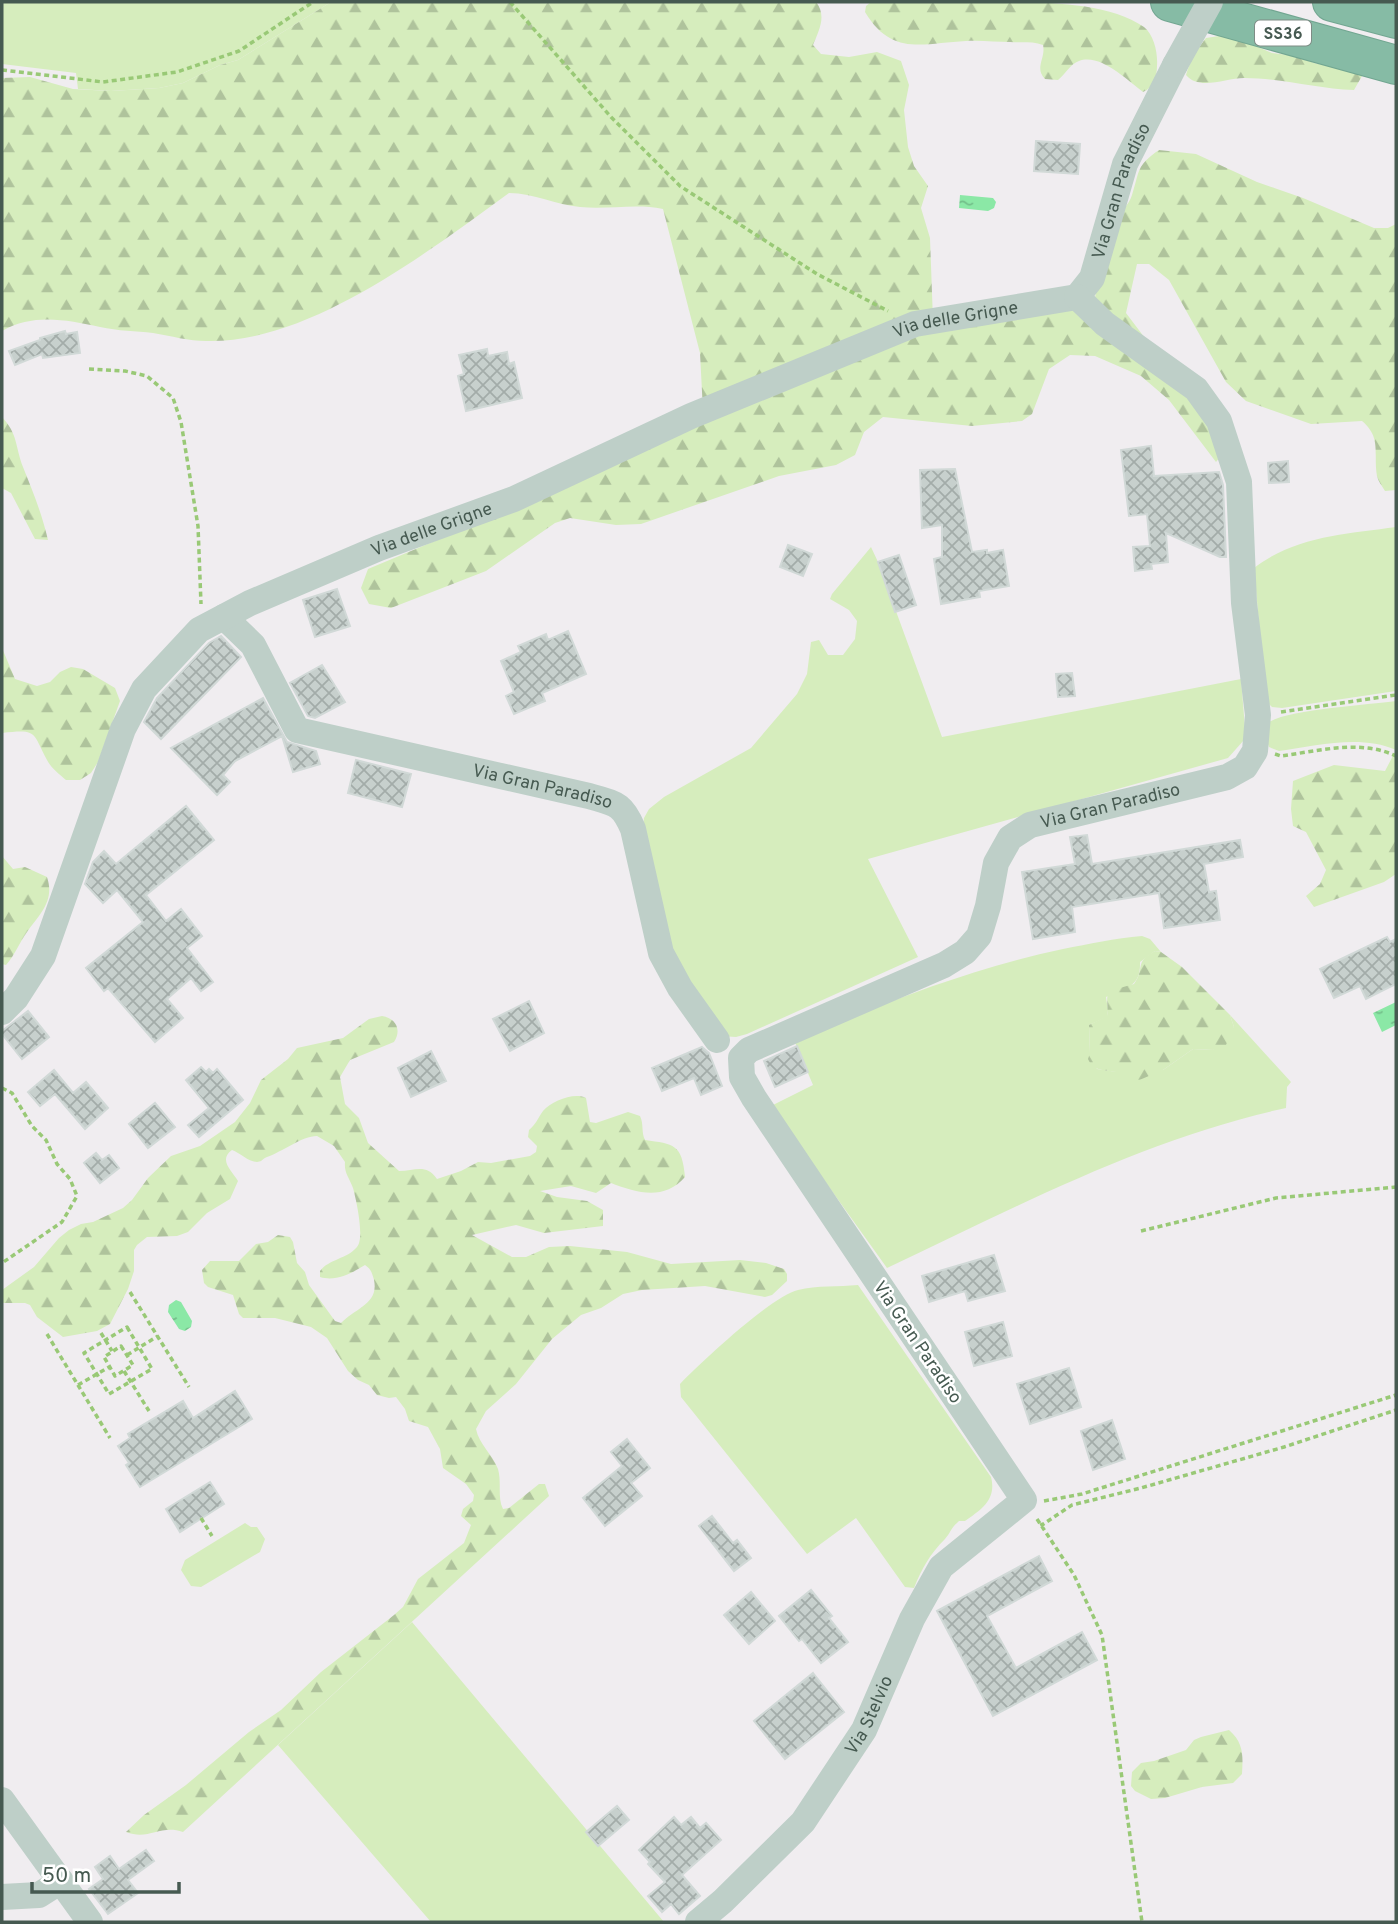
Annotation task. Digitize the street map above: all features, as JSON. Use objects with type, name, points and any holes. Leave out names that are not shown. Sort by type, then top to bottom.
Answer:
[{"type":"highway","name":"SS36","points":[[1170,2],[1396,65]]},
{"type":"highway","points":[[1332,2],[1396,19]]},
{"type":"street","name":"Via Gran Paradiso","points":[[1077,298],[1092,278],[1125,164],[1210,2]]},
{"type":"street","name":"Via delle Grigne","points":[[2,1012],[16,998],[43,956],[122,729],[144,689],[199,630],[250,603],[379,548],[514,499],[691,416],[915,324],[1077,298]]},
{"type":"street","points":[[1077,298],[1105,324],[1196,389],[1219,421],[1239,482],[1244,603],[1258,715],[1256,744]]},
{"type":"street","name":"Via Gran Paradiso","points":[[215,621],[253,645],[297,730],[589,796],[616,804],[625,811],[633,829],[661,953],[680,988],[717,1040]]},
{"type":"street","name":"Via Gran Paradiso","points":[[1024,1500],[754,1098],[742,1077],[741,1058],[749,1050],[944,965],[965,952],[979,936],[996,863],[1010,838],[1031,825],[1227,777],[1245,766],[1255,751],[1256,744]]},
{"type":"street","name":"Via Stelvio","points":[[698,1922],[803,1822],[864,1730],[912,1619],[941,1567],[1024,1500]]},
{"type":"street","points":[[2,1800],[90,1922]]},
{"type":"street","points":[[2,1897],[39,1895],[61,1881]]},
{"type":"path","points":[[2,70],[103,82],[177,72],[239,51],[313,2]]},
{"type":"path","points":[[510,2],[611,117],[680,186],[817,274],[915,324]]},
{"type":"path","points":[[89,369],[147,376],[173,398],[181,422],[198,526],[200,595],[215,621]]},
{"type":"path","points":[[1258,715],[1396,695]]},
{"type":"path","points":[[1256,744],[1281,757],[1334,748],[1362,747],[1386,751],[1396,756]]},
{"type":"path","points":[[2,1088],[12,1093],[32,1126],[46,1140],[57,1164],[70,1179],[77,1196],[62,1222],[2,1263]]},
{"type":"path","points":[[1141,1231],[1276,1198],[1396,1187]]},
{"type":"path","points":[[130,1292],[189,1387]]},
{"type":"path","points":[[127,1327],[139,1348],[152,1369],[109,1394],[84,1353],[127,1327]]},
{"type":"path","points":[[101,1333],[113,1351]]},
{"type":"path","points":[[47,1334],[110,1438]]},
{"type":"path","points":[[127,1356],[158,1336]]},
{"type":"path","points":[[121,1346],[133,1365],[115,1376],[103,1357],[113,1351],[121,1346]]},
{"type":"path","points":[[78,1385],[109,1367]]},
{"type":"path","points":[[124,1371],[149,1411]]},
{"type":"path","points":[[1024,1500],[1038,1502],[1082,1494],[1396,1395]]},
{"type":"path","points":[[1024,1500],[1042,1525],[1072,1505],[1284,1447],[1396,1410]]},
{"type":"path","points":[[1024,1500],[1074,1575],[1102,1635],[1142,1922]]},
{"type":"path","points":[[201,1518],[212,1536]]},
{"type":"green space","points":[[2,2],[331,2],[238,60],[220,65],[183,83],[159,88],[111,91],[78,89],[76,73],[2,64]]},
{"type":"green space","points":[[331,2],[816,2],[821,18],[813,45],[821,54],[849,57],[877,52],[901,61],[909,85],[904,110],[908,147],[914,166],[928,186],[921,208],[930,238],[933,320],[1094,303],[1103,262],[1117,219],[1131,199],[1142,165],[1159,150],[1196,154],[1257,182],[1374,228],[1388,228],[1396,224],[1396,490],[1385,491],[1378,480],[1376,446],[1372,434],[1362,421],[1311,424],[1246,401],[1226,382],[1169,280],[1149,264],[1137,264],[1126,313],[1226,450],[1216,462],[1169,400],[1141,376],[1095,356],[1070,355],[1049,369],[1032,414],[1022,421],[972,426],[883,417],[864,432],[855,455],[836,465],[779,476],[641,524],[616,525],[570,518],[555,523],[486,571],[391,608],[369,604],[361,588],[368,569],[533,500],[703,411],[700,353],[663,209],[580,207],[509,193],[442,241],[366,290],[326,311],[286,327],[245,338],[193,340],[50,320],[26,322],[2,331],[2,78],[30,77],[73,89],[111,91],[159,88],[183,83],[220,65],[238,60]]},
{"type":"green space","points":[[871,2],[1045,3],[1089,7],[1109,12],[1144,27],[1153,39],[1157,61],[1154,82],[1143,92],[1113,69],[1087,60],[1076,62],[1058,80],[1045,79],[1040,71],[1043,45],[1031,43],[977,41],[922,45],[897,41],[886,36],[865,12],[866,6]]},
{"type":"green space","points":[[1206,38],[1237,38],[1272,53],[1297,56],[1314,63],[1357,72],[1362,76],[1354,90],[1258,78],[1205,83],[1191,80],[1186,75],[1197,51]]},
{"type":"green space","points":[[2,417],[14,435],[48,540],[35,539],[11,493],[2,488]]},
{"type":"green space","points":[[1396,527],[1396,691],[1282,708],[1272,707],[1266,701],[1254,568],[1270,557],[1304,543]]},
{"type":"green space","points":[[871,547],[942,737],[1241,679],[1244,740],[1228,758],[868,859],[918,957],[747,1034],[736,1037],[720,1036],[682,985],[642,837],[644,818],[649,809],[664,797],[751,748],[797,694],[807,674],[811,642],[819,640],[828,655],[843,655],[855,639],[857,621],[849,610],[830,599]]},
{"type":"green space","points":[[2,648],[15,679],[37,686],[50,682],[60,672],[71,667],[83,669],[115,688],[120,701],[98,762],[91,773],[80,780],[66,780],[51,766],[32,734],[2,733]]},
{"type":"green space","points":[[1396,701],[1396,750],[1382,745],[1353,742],[1279,751],[1269,747],[1266,738],[1269,722],[1294,714]]},
{"type":"green space","points":[[1396,750],[1396,874],[1384,882],[1314,907],[1306,896],[1320,884],[1326,870],[1306,832],[1293,826],[1293,781],[1334,765],[1385,771]]},
{"type":"green space","points":[[2,856],[13,869],[25,867],[47,877],[49,886],[45,907],[6,965],[2,964]]},
{"type":"green space","points":[[1142,936],[1150,939],[1161,952],[1155,951],[1140,962],[1135,982],[1106,997],[1107,1017],[1089,1025],[1090,1053],[1097,1069],[1117,1072],[1163,1070],[1193,1049],[1213,1050],[1234,1027],[1230,1015],[1291,1082],[1287,1087],[1286,1108],[1183,1137],[1082,1176],[887,1268],[771,1106],[813,1085],[794,1040],[960,977],[1063,949]]},
{"type":"green space","points":[[1155,951],[1161,952],[1182,967],[1230,1015],[1234,1027],[1226,1045],[1213,1050],[1193,1049],[1163,1070],[1137,1081],[1123,1082],[1116,1072],[1099,1069],[1090,1063],[1089,1025],[1107,1016],[1109,991],[1134,984],[1142,962]]},
{"type":"green space","points":[[382,1016],[391,1019],[396,1025],[394,1042],[350,1060],[340,1077],[345,1104],[359,1118],[368,1143],[399,1171],[424,1169],[437,1179],[478,1162],[491,1163],[530,1156],[536,1152],[537,1146],[528,1137],[529,1130],[543,1111],[557,1101],[575,1096],[586,1098],[590,1122],[596,1123],[628,1112],[640,1116],[645,1140],[670,1145],[682,1158],[685,1177],[677,1185],[659,1192],[640,1192],[611,1183],[596,1193],[571,1186],[540,1191],[557,1197],[587,1201],[603,1210],[603,1226],[544,1233],[516,1225],[472,1235],[512,1257],[526,1257],[549,1247],[570,1246],[627,1252],[671,1264],[740,1260],[766,1263],[784,1269],[787,1281],[772,1295],[765,1297],[705,1286],[642,1290],[623,1294],[601,1308],[581,1315],[552,1339],[516,1384],[486,1411],[476,1429],[498,1469],[503,1509],[509,1508],[539,1484],[545,1484],[549,1496],[183,1832],[168,1830],[141,1835],[126,1832],[249,1732],[281,1710],[321,1672],[403,1607],[418,1579],[464,1543],[471,1525],[461,1516],[463,1509],[473,1501],[474,1495],[466,1484],[443,1468],[440,1449],[428,1427],[409,1421],[405,1409],[396,1397],[377,1395],[369,1385],[358,1380],[348,1371],[327,1338],[311,1327],[275,1318],[243,1318],[233,1295],[208,1287],[204,1283],[202,1270],[210,1261],[239,1261],[256,1244],[268,1242],[278,1235],[290,1237],[297,1263],[335,1321],[341,1323],[365,1305],[373,1295],[374,1280],[365,1265],[338,1278],[320,1277],[320,1271],[324,1267],[357,1247],[360,1227],[345,1162],[334,1146],[317,1136],[299,1141],[257,1162],[232,1150],[226,1162],[238,1181],[230,1199],[207,1213],[188,1232],[177,1236],[147,1237],[137,1245],[134,1250],[134,1271],[128,1289],[110,1324],[97,1331],[63,1337],[37,1317],[30,1305],[2,1303],[2,1290],[34,1267],[69,1230],[123,1208],[171,1156],[200,1146],[235,1122],[250,1103],[261,1080],[288,1059],[297,1048],[343,1038],[369,1019]]},
{"type":"green space","points":[[858,1285],[991,1477],[992,1492],[986,1504],[971,1517],[954,1526],[927,1562],[914,1588],[905,1587],[856,1518],[807,1554],[681,1397],[680,1384],[720,1346],[772,1304],[798,1290]]},
{"type":"green space","points":[[245,1523],[257,1527],[265,1539],[260,1552],[201,1587],[191,1586],[181,1570],[185,1560]]},
{"type":"green space","points":[[412,1622],[664,1922],[431,1922],[278,1745]]},
{"type":"green space","points":[[1229,1730],[1238,1740],[1242,1756],[1242,1774],[1233,1783],[1151,1799],[1131,1786],[1132,1772],[1141,1763],[1186,1750],[1194,1740]]},
{"type":"water","points":[[960,195],[993,198],[996,202],[994,208],[988,211],[959,208]]},
{"type":"water","points":[[1396,1002],[1396,1025],[1382,1032],[1373,1013]]},
{"type":"water","points":[[176,1300],[181,1302],[192,1321],[191,1327],[185,1331],[179,1329],[168,1312],[169,1305]]},
{"type":"building","points":[[1036,141],[1080,144],[1078,174],[1034,171]]},
{"type":"building","points":[[65,331],[66,334],[77,332],[80,353],[43,358],[42,354],[15,365],[9,351]]},
{"type":"building","points":[[487,349],[488,356],[507,352],[509,364],[514,362],[522,398],[466,411],[458,376],[464,374],[459,355]]},
{"type":"building","points":[[1151,446],[1154,476],[1219,472],[1223,485],[1226,557],[1220,557],[1166,533],[1168,562],[1151,564],[1152,569],[1135,571],[1133,547],[1150,546],[1147,514],[1129,516],[1121,450]]},
{"type":"building","points":[[1288,461],[1289,482],[1269,483],[1268,463]]},
{"type":"building","points":[[955,469],[972,552],[1003,550],[1009,586],[979,591],[980,597],[941,604],[934,559],[942,557],[942,525],[922,528],[920,470]]},
{"type":"building","points":[[788,545],[812,554],[803,576],[780,567]]},
{"type":"building","points":[[899,555],[916,605],[895,612],[878,562]]},
{"type":"building","points":[[337,589],[350,626],[315,637],[303,600]]},
{"type":"building","points":[[568,631],[586,674],[542,693],[545,701],[514,714],[506,696],[514,692],[501,661],[521,652],[518,646],[546,634],[548,640]]},
{"type":"building","points":[[221,636],[241,657],[161,739],[144,722],[157,698],[209,643]]},
{"type":"building","points":[[322,665],[345,702],[315,718],[308,716],[290,683]]},
{"type":"building","points":[[1072,673],[1075,696],[1058,697],[1056,674]]},
{"type":"building","points":[[263,698],[287,742],[316,751],[320,764],[293,772],[282,736],[235,761],[223,775],[230,782],[217,795],[171,748]]},
{"type":"building","points":[[356,760],[411,774],[402,807],[348,793]]},
{"type":"building","points":[[186,806],[214,840],[146,895],[166,921],[181,909],[202,936],[187,948],[213,982],[201,991],[191,978],[167,999],[183,1018],[155,1042],[108,988],[104,991],[86,968],[143,922],[117,890],[103,903],[85,884],[93,862],[104,851],[116,864]]},
{"type":"building","points":[[1087,835],[1092,864],[1240,840],[1243,857],[1204,864],[1209,892],[1216,891],[1220,920],[1164,928],[1159,893],[1072,907],[1075,932],[1033,939],[1022,872],[1075,864],[1070,837]]},
{"type":"building","points":[[1387,937],[1390,942],[1396,939],[1396,984],[1366,999],[1360,986],[1334,998],[1320,969]]},
{"type":"building","points":[[529,1001],[544,1033],[510,1051],[493,1019]]},
{"type":"building","points":[[28,1011],[49,1037],[22,1059],[2,1031]]},
{"type":"building","points":[[797,1046],[808,1072],[775,1087],[764,1061]]},
{"type":"building","points":[[702,1047],[709,1053],[722,1086],[701,1095],[694,1078],[662,1091],[652,1068]]},
{"type":"building","points":[[431,1051],[446,1081],[411,1097],[398,1068]]},
{"type":"building","points":[[201,1067],[206,1072],[209,1069],[213,1073],[217,1069],[243,1100],[199,1137],[188,1125],[209,1108],[186,1080]]},
{"type":"building","points":[[54,1070],[73,1093],[86,1082],[108,1108],[85,1129],[55,1094],[40,1106],[28,1092]]},
{"type":"building","points":[[155,1103],[175,1127],[148,1148],[129,1124]]},
{"type":"building","points":[[96,1153],[102,1160],[109,1155],[119,1168],[100,1183],[84,1163]]},
{"type":"building","points":[[994,1255],[1005,1291],[968,1301],[965,1291],[929,1302],[922,1276]]},
{"type":"building","points":[[1003,1322],[1012,1356],[974,1366],[965,1332]]},
{"type":"building","points":[[1069,1368],[1081,1407],[1030,1424],[1017,1384]]},
{"type":"building","points":[[235,1391],[252,1419],[140,1487],[118,1446],[130,1438],[128,1434],[183,1401],[193,1418]]},
{"type":"building","points":[[1112,1420],[1125,1459],[1093,1470],[1081,1431]]},
{"type":"building","points":[[627,1439],[650,1468],[631,1483],[642,1496],[605,1526],[583,1498],[622,1466],[611,1452]]},
{"type":"building","points":[[210,1482],[224,1504],[180,1532],[166,1509]]},
{"type":"building","points":[[712,1516],[733,1543],[737,1540],[751,1558],[734,1571],[699,1526]]},
{"type":"building","points":[[1039,1556],[1052,1581],[987,1616],[1016,1668],[1082,1632],[1097,1660],[993,1716],[937,1611]]},
{"type":"building","points":[[811,1590],[848,1642],[821,1663],[779,1616]]},
{"type":"building","points":[[751,1592],[775,1621],[749,1644],[724,1615]]},
{"type":"building","points":[[813,1673],[844,1712],[785,1759],[754,1721]]},
{"type":"building","points":[[617,1806],[629,1820],[598,1846],[586,1832]]},
{"type":"building","points":[[674,1817],[681,1825],[691,1817],[700,1828],[706,1823],[721,1840],[682,1875],[700,1896],[679,1914],[671,1904],[662,1912],[648,1896],[665,1882],[639,1850]]},
{"type":"building","points":[[146,1850],[154,1861],[128,1880],[138,1893],[108,1914],[89,1889],[103,1879],[95,1867],[110,1856],[119,1869]]}]
